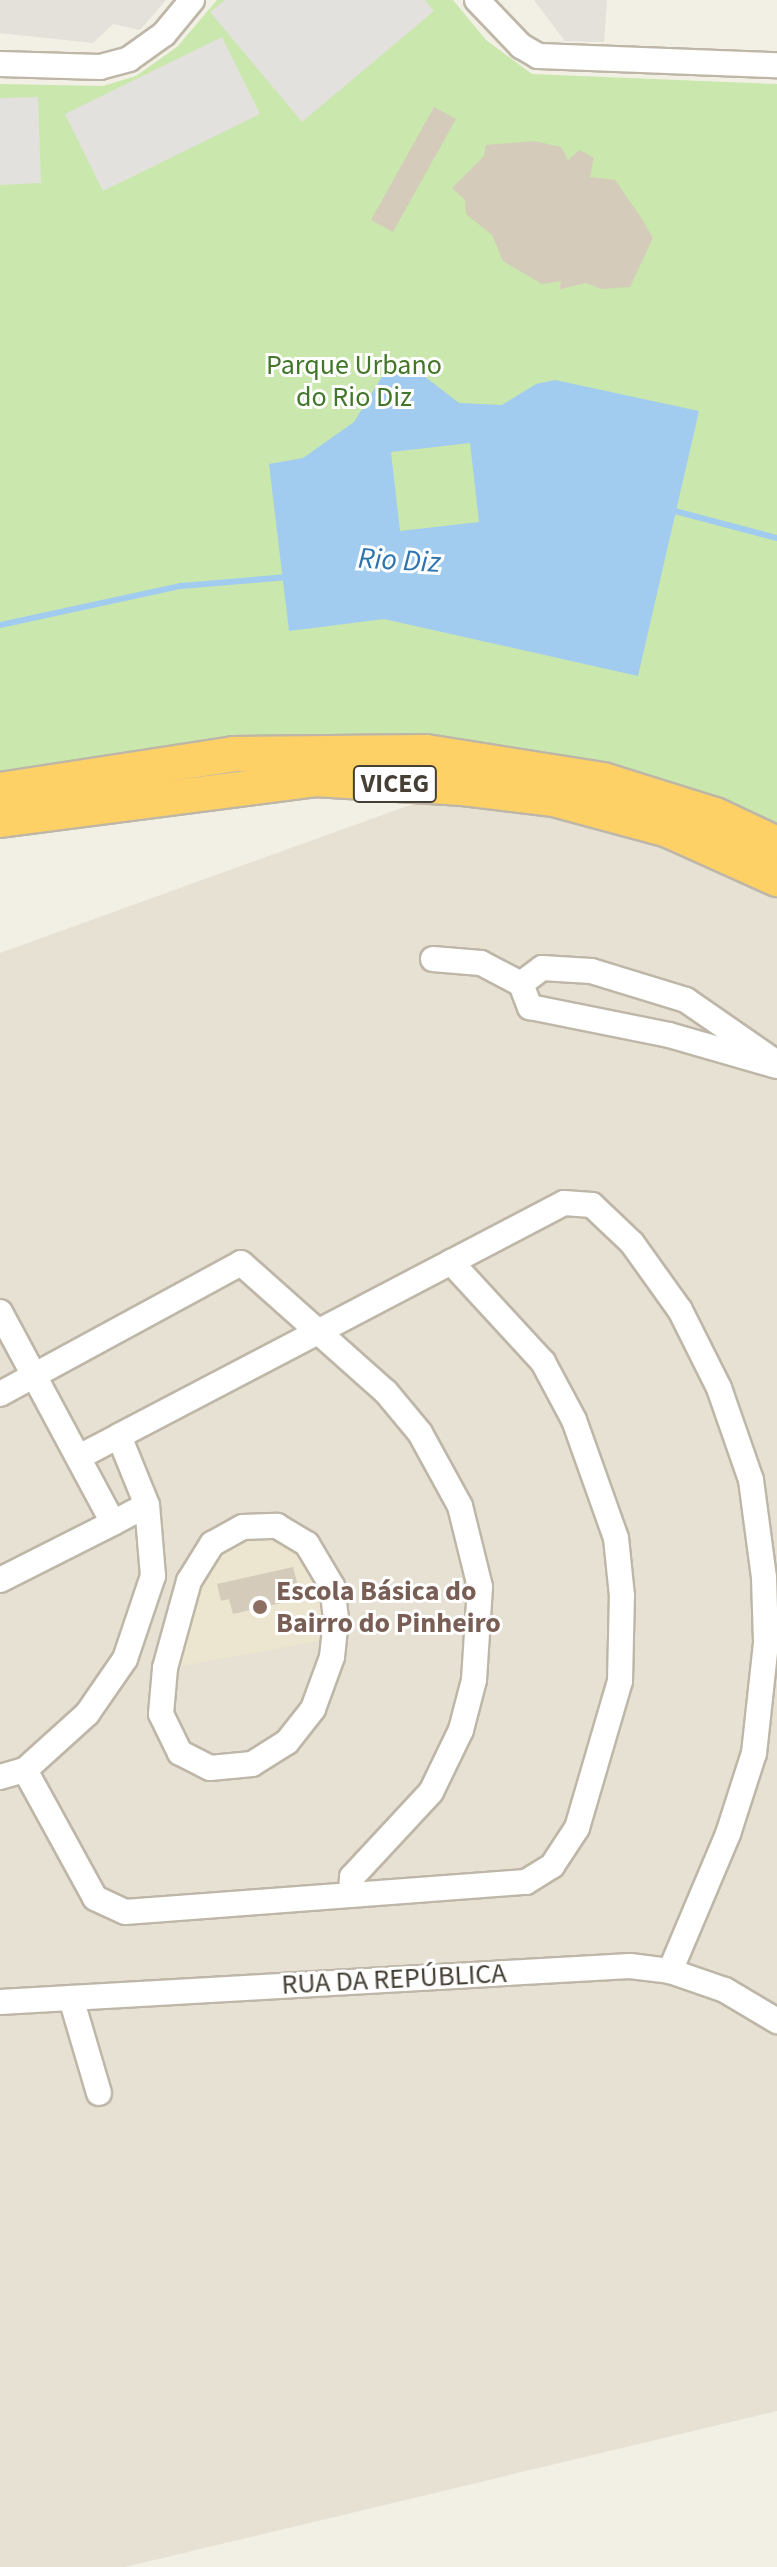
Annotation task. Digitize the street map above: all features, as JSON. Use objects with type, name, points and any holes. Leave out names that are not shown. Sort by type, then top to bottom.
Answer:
[{"type":"highway","name":"VICEG","points":[[0,790],[234,754],[426,752],[603,780],[715,815],[777,844]]},
{"type":"highway","name":"VICEG","points":[[0,820],[315,779],[463,788],[554,799],[668,830],[777,879]]},
{"type":"street","points":[[0,64],[89,67],[129,59],[164,34],[192,0]]},
{"type":"street","points":[[477,0],[521,46],[538,56],[777,65]]},
{"type":"street","points":[[433,959],[481,963],[521,984],[530,1007],[669,1035],[777,1064]]},
{"type":"street","points":[[521,984],[542,968],[591,971],[686,1000],[777,1064]]},
{"type":"street","points":[[79,1457],[564,1203],[592,1205],[632,1243],[680,1310],[719,1388],[751,1480],[764,1578],[766,1643],[754,1753],[728,1834],[670,1971]]},
{"type":"street","points":[[25,1770],[95,1898],[108,1907],[125,1912],[526,1882],[552,1866],[577,1828],[600,1761],[620,1681],[622,1596],[616,1538],[574,1420],[543,1362],[451,1262]]},
{"type":"street","points":[[0,1394],[241,1263],[316,1333],[386,1392],[420,1433],[460,1506],[480,1587],[474,1680],[461,1730],[431,1792],[352,1877],[351,1895]]},
{"type":"street","points":[[0,1312],[113,1523]]},
{"type":"street","points":[[0,1777],[25,1770],[87,1714],[125,1659],[153,1576],[147,1505],[119,1436]]},
{"type":"street","points":[[0,1580],[147,1505]]},
{"type":"street","points":[[277,1526],[307,1544],[332,1586],[336,1619],[332,1657],[313,1709],[287,1742],[252,1764],[210,1768],[180,1753],[161,1714],[165,1668],[189,1581],[212,1544],[243,1527],[277,1526]]},
{"type":"street","points":[[153,1576],[189,1581]]},
{"type":"street","points":[[125,1659],[165,1668]]},
{"type":"street","name":"RUA DA REPÚBLICA","points":[[0,2002],[582,1967],[670,1971],[725,1990],[777,2021]]},
{"type":"street","points":[[71,1998],[99,2093]]},
{"type":"shaded area","points":[[0,0],[166,0],[140,30],[113,24],[93,43],[0,33]]},
{"type":"shaded area","points":[[225,0],[425,0],[434,11],[302,122],[210,12]]},
{"type":"shaded area","points":[[534,0],[607,0],[604,42],[565,41]]},
{"type":"shaded area","points":[[222,37],[260,114],[103,191],[65,114]]},
{"type":"shaded area","points":[[38,97],[41,183],[0,185],[0,98]]},
{"type":"shaded area","points":[[460,787],[777,880],[777,2411],[125,2567],[0,2567],[0,953]]},
{"type":"shaded area","name":"Escola Básica do Bairro do Pinheiro","points":[[260,1538],[298,1551],[309,1563],[323,1597],[325,1640],[177,1667],[205,1575],[223,1548]]},
{"type":"green space","name":"Parque Urbano do Rio Diz","points":[[217,0],[453,0],[486,40],[532,74],[777,84],[777,824],[721,799],[607,763],[427,735],[232,736],[0,772],[0,84],[103,86],[136,76],[177,47]]},
{"type":"water","points":[[415,369],[459,403],[502,405],[536,384],[555,380],[699,411],[638,676],[384,619],[289,631],[269,464],[303,458],[354,422],[383,375]],"holes":[[[470,443],[479,522],[400,531],[391,452]]]},
{"type":"building","points":[[434,107],[456,119],[393,232],[371,220]]},
{"type":"building","points":[[534,141],[561,147],[568,160],[580,150],[594,158],[590,177],[615,180],[640,216],[653,238],[630,287],[601,289],[586,283],[560,289],[561,281],[542,284],[503,261],[492,235],[466,214],[465,200],[452,188],[484,156],[486,145]]},
{"type":"building","points":[[293,1567],[298,1586],[287,1588],[290,1601],[233,1614],[229,1599],[221,1601],[217,1584]]},
{"type":"waterway","name":"Rio Diz","points":[[671,510],[777,538]]},
{"type":"waterway","name":"Rio Diz","points":[[0,625],[181,586],[288,577]]},
{"type":"place","name":"Escola Básica do Bairro do Pinheiro","points":[[260,1607]]}]
